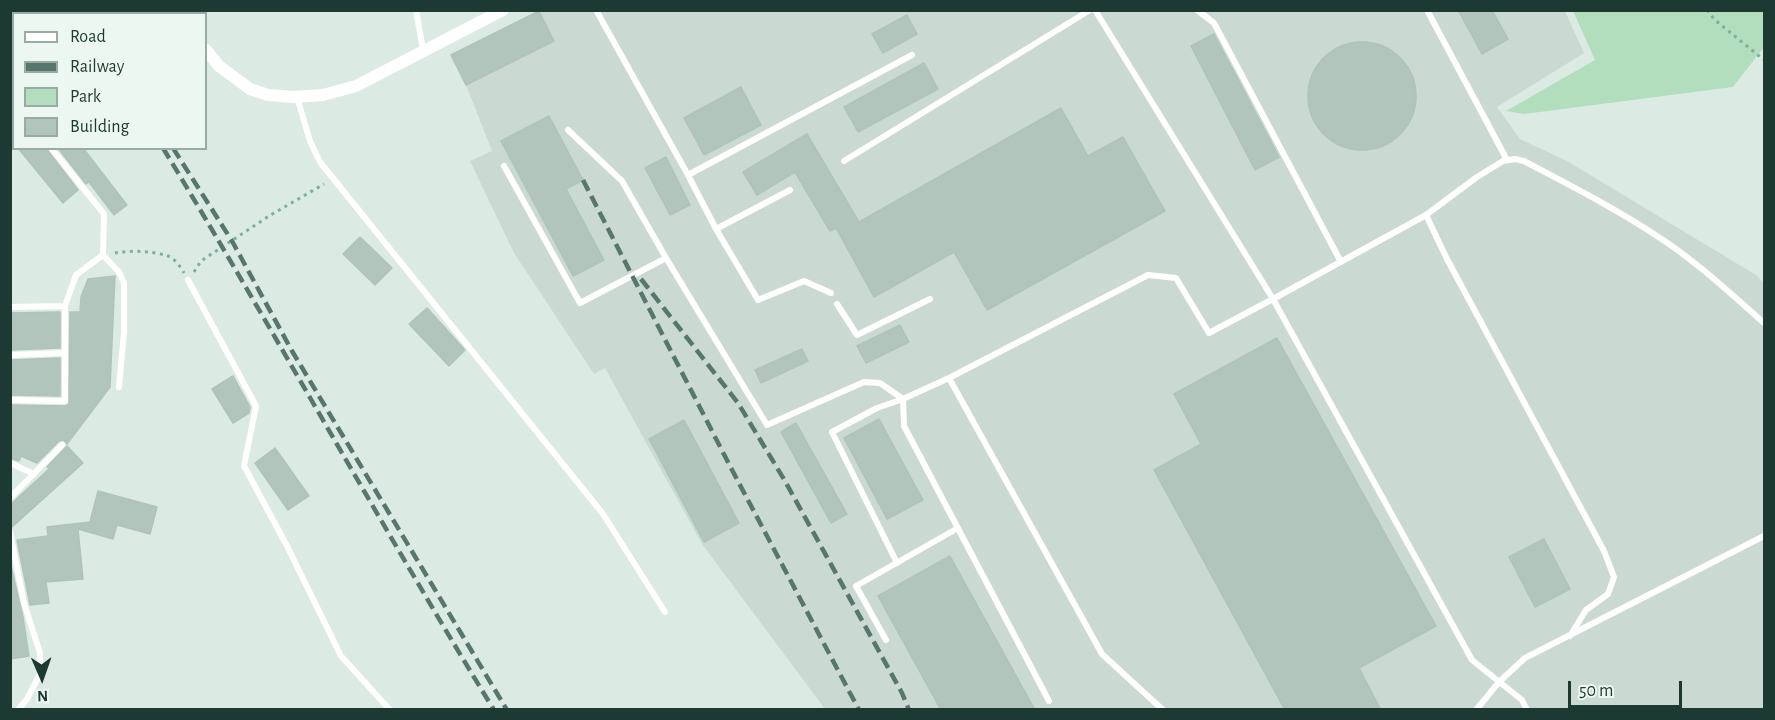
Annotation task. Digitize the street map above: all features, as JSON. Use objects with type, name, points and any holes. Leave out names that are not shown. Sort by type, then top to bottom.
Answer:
[{"type":"street","points":[[207,51],[219,66],[250,89],[268,95],[297,97],[322,95],[356,86],[503,10]]},
{"type":"lane","points":[[416,10],[423,50]]},
{"type":"lane","points":[[596,10],[716,229],[758,300],[804,281],[831,293]]},
{"type":"lane","points":[[844,161],[1090,10]]},
{"type":"lane","points":[[1095,10],[1273,299],[1472,660],[1522,700],[1527,710]]},
{"type":"lane","points":[[1197,10],[1214,23],[1341,262]]},
{"type":"lane","points":[[1427,10],[1507,160]]},
{"type":"lane","points":[[688,175],[912,55]]},
{"type":"lane","points":[[297,97],[309,141],[320,162],[603,514],[665,612]]},
{"type":"lane","points":[[568,130],[622,181],[767,426],[864,382],[880,383],[903,399]]},
{"type":"lane","points":[[53,150],[104,214],[103,255],[119,272],[124,284],[124,332],[119,387]]},
{"type":"lane","points":[[897,563],[832,432],[877,408],[949,378],[1148,275],[1176,278],[1209,333],[1426,215],[1477,177],[1503,161],[1515,159],[1524,161],[1658,236],[1714,279],[1764,323]]},
{"type":"lane","points":[[504,166],[580,303],[666,258]]},
{"type":"lane","points":[[716,229],[790,190]]},
{"type":"lane","points":[[1426,215],[1447,259],[1604,551],[1614,577],[1608,594],[1586,610],[1570,636]]},
{"type":"lane","points":[[10,400],[65,401],[65,306],[76,275],[103,255]]},
{"type":"lane","points":[[188,280],[256,406],[244,466],[287,546],[341,656],[390,710]]},
{"type":"lane","points":[[837,304],[857,335],[930,299]]},
{"type":"lane","points":[[10,307],[65,306]]},
{"type":"lane","points":[[10,355],[65,353]]},
{"type":"lane","points":[[949,378],[1102,654],[1163,710]]},
{"type":"lane","points":[[903,399],[904,426],[1049,701]]},
{"type":"lane","points":[[10,498],[62,445]]},
{"type":"lane","points":[[10,463],[34,474]]},
{"type":"lane","points":[[886,640],[856,586],[958,528]]},
{"type":"lane","points":[[10,532],[24,603],[40,653],[40,674],[27,699],[18,710]]},
{"type":"lane","points":[[1476,710],[1499,682],[1525,658],[1764,536]]},
{"type":"path","points":[[1707,10],[1715,20],[1764,60]]},
{"type":"path","points":[[103,255],[130,250],[170,256],[182,268],[188,280],[201,261],[269,216],[333,178]]},
{"type":"shaded area","points":[[540,10],[1565,11],[1584,53],[1497,107],[1520,139],[1567,161],[1756,275],[1764,283],[1764,709],[825,709],[702,544],[605,368],[594,374],[514,253],[470,161],[492,151],[466,85],[451,55]]},
{"type":"green space","points":[[1573,11],[1764,11],[1764,47],[1733,87],[1524,114],[1506,111],[1595,60]]},
{"type":"building","points":[[1458,10],[1492,10],[1508,39],[1482,54]]},
{"type":"building","points":[[539,11],[554,41],[466,85],[451,55]]},
{"type":"building","points":[[907,15],[917,34],[883,53],[872,34]]},
{"type":"building","points":[[1214,34],[1279,157],[1255,170],[1191,46]]},
{"type":"building","points":[[1362,42],[1383,46],[1400,58],[1412,75],[1416,96],[1412,117],[1400,134],[1383,146],[1362,150],[1341,146],[1324,134],[1312,117],[1308,96],[1312,75],[1324,58],[1341,46]]},
{"type":"building","points":[[924,63],[938,89],[858,132],[844,107]]},
{"type":"building","points":[[741,87],[761,125],[704,155],[684,118]]},
{"type":"building","points":[[1061,108],[1088,156],[1123,137],[1165,211],[987,310],[954,252],[874,297],[836,228],[830,231],[795,172],[757,195],[743,172],[807,134],[859,222]]},
{"type":"building","points":[[549,116],[583,180],[566,189],[604,260],[573,276],[501,141]]},
{"type":"building","points":[[20,150],[48,150],[78,190],[63,203]]},
{"type":"building","points":[[60,150],[85,150],[127,205],[114,215],[89,182],[86,184]]},
{"type":"building","points":[[666,157],[690,205],[670,215],[645,168]]},
{"type":"building","points":[[360,237],[392,268],[375,285],[343,254]]},
{"type":"building","points":[[115,276],[110,387],[67,444],[64,440],[59,441],[37,463],[21,456],[19,461],[10,458],[10,405],[65,406],[69,404],[70,312],[80,312],[81,297],[88,279]]},
{"type":"building","points":[[427,308],[465,350],[449,366],[409,324]]},
{"type":"building","points":[[60,312],[60,348],[10,350],[10,313]]},
{"type":"building","points":[[900,325],[909,342],[866,363],[857,346]]},
{"type":"building","points":[[1277,338],[1436,626],[1359,668],[1381,710],[1285,710],[1154,470],[1201,444],[1174,394]]},
{"type":"building","points":[[802,349],[808,361],[761,383],[755,370]]},
{"type":"building","points":[[60,358],[60,396],[10,395],[10,360]]},
{"type":"building","points":[[233,376],[250,407],[249,413],[233,423],[212,389]]},
{"type":"building","points":[[879,419],[923,500],[887,519],[844,438]]},
{"type":"building","points":[[684,420],[739,523],[704,542],[649,439]]},
{"type":"building","points":[[796,423],[847,514],[831,523],[781,432]]},
{"type":"building","points":[[67,446],[83,463],[10,527],[10,505],[50,468],[47,467]]},
{"type":"building","points":[[275,448],[309,496],[288,510],[255,463]]},
{"type":"building","points":[[98,491],[157,507],[150,534],[117,525],[113,539],[78,529],[83,579],[46,582],[49,603],[30,605],[17,540],[48,536],[47,527],[90,522]]},
{"type":"building","points":[[1544,539],[1570,589],[1535,607],[1509,557]]},
{"type":"building","points":[[950,556],[1035,710],[941,710],[878,596]]},
{"type":"building","points":[[10,562],[23,617],[29,656],[10,659]]},
{"type":"railway","points":[[164,150],[494,710]]},
{"type":"railway","points":[[174,150],[232,241],[292,351],[507,710]]},
{"type":"railway","points":[[583,180],[859,710]]},
{"type":"railway","points":[[641,279],[738,403],[785,481],[902,693],[909,710]]}]
